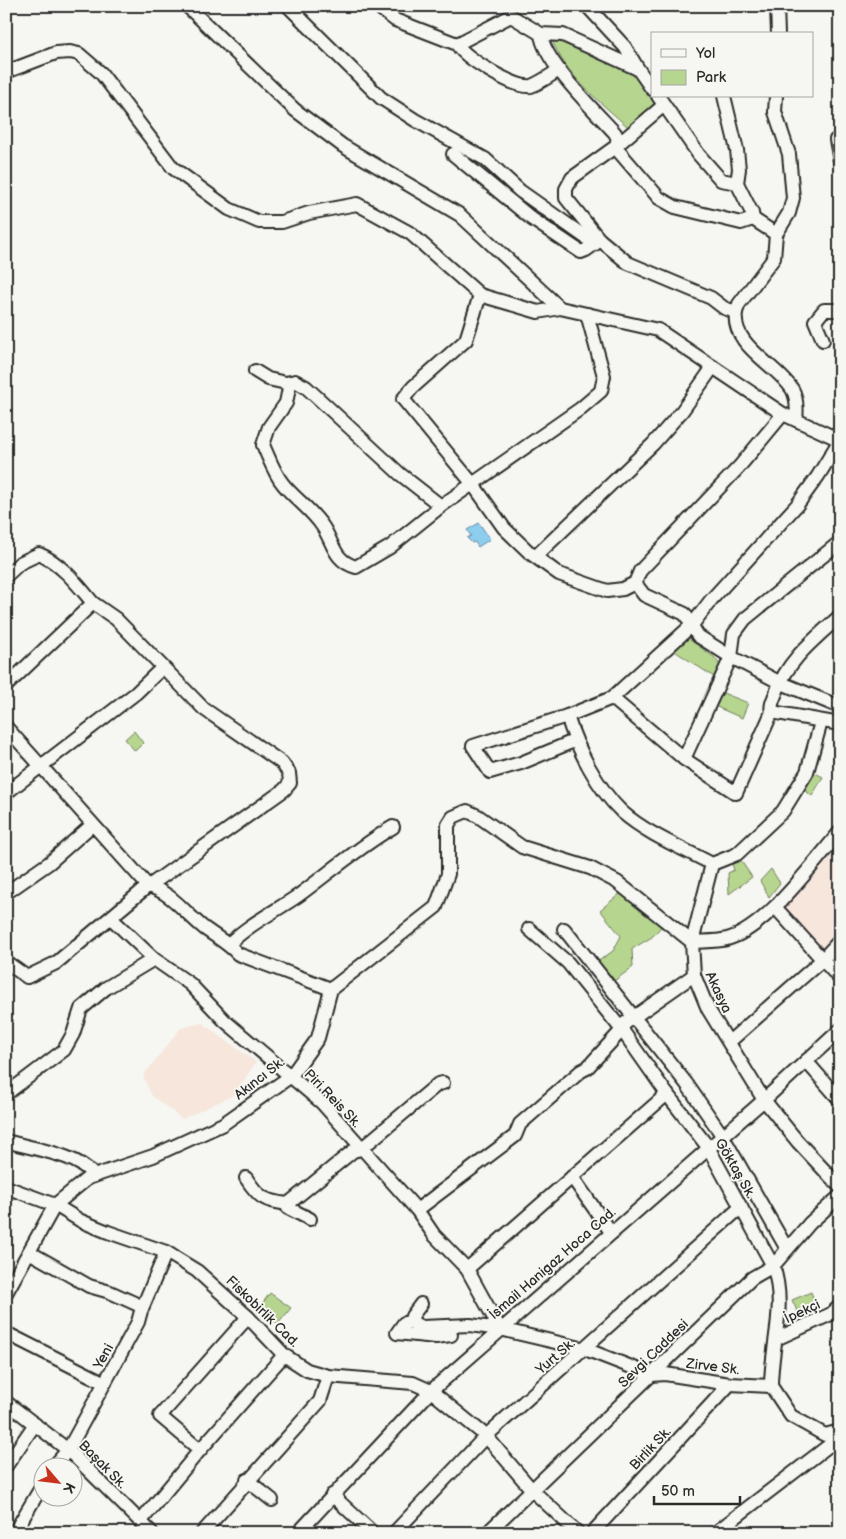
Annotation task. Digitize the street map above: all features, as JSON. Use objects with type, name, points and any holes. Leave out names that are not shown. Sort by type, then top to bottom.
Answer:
[{"type":"street","points":[[187,6],[295,110],[343,146],[460,216],[560,308]]},
{"type":"street","points":[[288,6],[381,98],[415,120],[485,159],[520,191],[628,263],[711,298],[724,308],[736,312]]},
{"type":"street","points":[[377,6],[395,20],[457,44],[461,52],[486,68],[520,84],[530,86],[559,70]]},
{"type":"street","points":[[587,6],[624,47],[651,87]]},
{"type":"street","points":[[777,6],[778,32]]},
{"type":"street","points":[[457,44],[511,16],[541,34],[563,35],[638,69]]},
{"type":"street","points":[[541,34],[541,41],[559,70],[616,133],[618,139],[615,146]]},
{"type":"street","points":[[6,72],[56,53],[70,52],[79,54],[101,73],[173,168],[229,209],[259,222],[282,222],[310,213],[357,204],[410,233],[480,295],[538,312],[560,308],[658,330],[782,414],[840,440],[818,476],[797,505],[711,600],[692,625],[612,698],[567,716],[473,746],[490,772],[521,763],[574,741]]},
{"type":"street","points":[[724,98],[739,169],[737,183],[752,213],[753,219],[776,234]]},
{"type":"street","points":[[776,98],[775,112],[789,154],[793,198],[789,213],[776,234],[774,258],[739,304],[734,323],[742,336],[792,390],[798,410],[796,420]]},
{"type":"street","points":[[598,242],[566,198],[566,189],[572,178],[615,146],[661,100],[699,154],[721,180],[737,183]]},
{"type":"street","points":[[840,137],[836,140],[840,161]]},
{"type":"street","points":[[615,146],[659,198],[675,207],[741,223],[753,219]]},
{"type":"street","points":[[453,154],[532,219],[580,252],[598,242]]},
{"type":"street","points":[[480,295],[466,340],[412,387],[403,399],[472,483],[504,528],[530,553],[559,574],[607,591],[623,589],[635,583],[640,571],[739,467],[782,414]]},
{"type":"street","points":[[823,340],[815,321],[824,310],[840,310]]},
{"type":"street","points":[[286,383],[290,388],[286,403],[269,427],[264,445],[282,483],[323,527],[332,549],[347,565],[356,568],[369,561],[472,483],[580,409],[601,391],[604,376],[586,314]]},
{"type":"street","points":[[536,556],[653,444],[682,411],[713,367]]},
{"type":"street","points":[[255,371],[268,379],[286,383],[296,381],[306,386],[400,474],[440,506]]},
{"type":"street","points":[[684,759],[731,657],[734,634],[745,619],[840,542]]},
{"type":"street","points":[[6,576],[30,556],[39,554],[49,558],[75,581],[93,603],[116,619],[204,709],[282,763],[289,773],[290,783],[265,805],[149,886],[56,963],[27,978],[6,962]]},
{"type":"street","points":[[635,583],[644,595],[685,614],[698,636],[731,657],[780,682],[840,708]]},
{"type":"street","points":[[6,686],[93,603]]},
{"type":"street","points":[[612,698],[684,759],[736,793],[772,712],[771,708],[780,682],[791,664],[840,616]]},
{"type":"street","points":[[6,793],[136,693],[162,668]]},
{"type":"street","points":[[772,712],[840,724]]},
{"type":"street","points":[[567,716],[574,741],[594,776],[622,812],[657,835],[712,864],[737,854],[783,811],[807,772],[821,722]]},
{"type":"street","points":[[6,726],[149,886],[176,900],[196,922],[220,941],[229,944],[238,954],[331,989],[436,907],[448,874],[448,825],[453,817],[467,811],[522,847],[590,868],[617,882],[692,942],[726,939],[739,934],[775,907],[840,832]]},
{"type":"street","points":[[6,893],[50,863],[92,824]]},
{"type":"street","points":[[229,944],[238,935],[299,895],[370,840],[393,827]]},
{"type":"street","name":"Akasya","points":[[712,864],[692,942],[694,975],[708,1009],[764,1100],[798,1142],[840,1187]]},
{"type":"street","points":[[775,907],[840,979]]},
{"type":"street","name":"Piri Reis Sk.","points":[[111,918],[154,959],[190,984],[225,1021],[322,1103],[417,1210],[434,1235],[467,1269],[500,1329]]},
{"type":"street","name":"Göktaş Sk.","points":[[564,928],[686,1083],[722,1135],[787,1249]]},
{"type":"street","name":"Göktaş Sk.","points":[[528,929],[568,963],[622,1030],[667,1094],[708,1147],[773,1266],[779,1284],[776,1340],[770,1386]]},
{"type":"street","points":[[729,1042],[822,960],[840,940]]},
{"type":"street","points":[[6,1094],[64,1050],[73,1034],[81,1009],[106,988],[154,959]]},
{"type":"street","points":[[417,1210],[515,1136],[520,1124],[581,1070],[587,1068],[622,1030],[624,1024],[694,975]]},
{"type":"street","name":"Akıncı Sk.","points":[[55,1205],[88,1178],[154,1156],[223,1124],[292,1076],[318,1038],[331,989]]},
{"type":"street","name":"İsmail Hanigaz Hoca Cad.","points":[[298,1533],[430,1390],[764,1100],[840,1030]]},
{"type":"street","points":[[806,1061],[840,1100]]},
{"type":"street","points":[[246,1178],[256,1195],[274,1202],[288,1204],[353,1151],[361,1149],[438,1084],[443,1083]]},
{"type":"street","points":[[467,1269],[667,1094]]},
{"type":"street","points":[[6,1141],[67,1157],[88,1167],[94,1176]]},
{"type":"street","points":[[572,1177],[611,1232]]},
{"type":"street","name":"Fiskobirlik Cad.","points":[[6,1187],[55,1205],[81,1221],[166,1252],[197,1271],[248,1317],[284,1355],[307,1370],[328,1376],[413,1383],[430,1390],[486,1436],[532,1490],[578,1533]]},
{"type":"street","name":"Sevgi Caddesi","points":[[488,1533],[752,1278],[773,1266],[810,1223],[840,1196]]},
{"type":"street","points":[[288,1204],[288,1208],[310,1219]]},
{"type":"street","points":[[6,1293],[55,1205]]},
{"type":"street","name":"Yurt Sk.","points":[[394,1533],[486,1436],[741,1207]]},
{"type":"street","points":[[29,1252],[89,1286],[110,1292],[143,1306]]},
{"type":"street","name":"Yeni","points":[[63,1456],[68,1450],[138,1322],[166,1252]]},
{"type":"street","points":[[421,1304],[412,1316],[413,1321],[404,1322],[398,1333],[436,1337],[451,1335]]},
{"type":"street","name":"İpekçi","points":[[776,1340],[831,1314],[840,1306]]},
{"type":"street","points":[[200,1450],[160,1416],[248,1317]]},
{"type":"street","name":"Zirve Sk.","points":[[413,1321],[422,1327],[470,1325],[500,1329],[585,1349],[652,1375],[665,1374],[730,1384],[770,1386]]},
{"type":"street","points":[[6,1332],[105,1383]]},
{"type":"street","points":[[140,1521],[284,1355]]},
{"type":"street","points":[[202,1533],[246,1480],[320,1401],[328,1376]]},
{"type":"street","name":"Birlik Sk.","points":[[592,1533],[730,1384]]},
{"type":"street","points":[[770,1386],[791,1416],[825,1435],[840,1431]]},
{"type":"street","name":"Başak Sk.","points":[[6,1402],[68,1450],[152,1533]]},
{"type":"street","points":[[6,1466],[35,1424]]},
{"type":"street","points":[[715,1533],[840,1437]]},
{"type":"street","points":[[246,1480],[272,1500]]},
{"type":"street","points":[[332,1496],[373,1533]]},
{"type":"street","points":[[14,1533],[32,1503]]},
{"type":"shaded area","points":[[840,846],[840,933],[822,954],[783,907]]},
{"type":"shaded area","points":[[202,1023],[256,1062],[234,1095],[182,1119],[152,1096],[143,1076],[181,1028]]},
{"type":"green space","points":[[551,38],[638,77],[657,105],[629,128],[584,87],[557,52]]},
{"type":"green space","points":[[686,637],[714,657],[720,665],[714,677],[673,650]]},
{"type":"green space","points":[[718,691],[748,703],[742,718],[712,705]]},
{"type":"green space","points":[[134,731],[143,743],[135,751],[125,739]]},
{"type":"green space","points":[[811,771],[823,777],[812,796],[802,788]]},
{"type":"green space","points":[[739,858],[752,877],[729,894],[728,873],[734,870],[731,861]]},
{"type":"green space","points":[[771,869],[780,883],[769,897],[760,881]]},
{"type":"green space","points":[[621,893],[645,910],[661,927],[652,937],[632,949],[633,967],[614,981],[597,962],[613,951],[621,936],[600,910]]},
{"type":"green space","points":[[811,1292],[820,1314],[807,1321],[801,1319],[792,1300]]},
{"type":"green space","points":[[270,1293],[291,1308],[278,1324],[259,1308]]},
{"type":"water","points":[[479,523],[490,539],[478,547],[475,542],[472,543],[467,538],[471,536],[467,530]]}]
